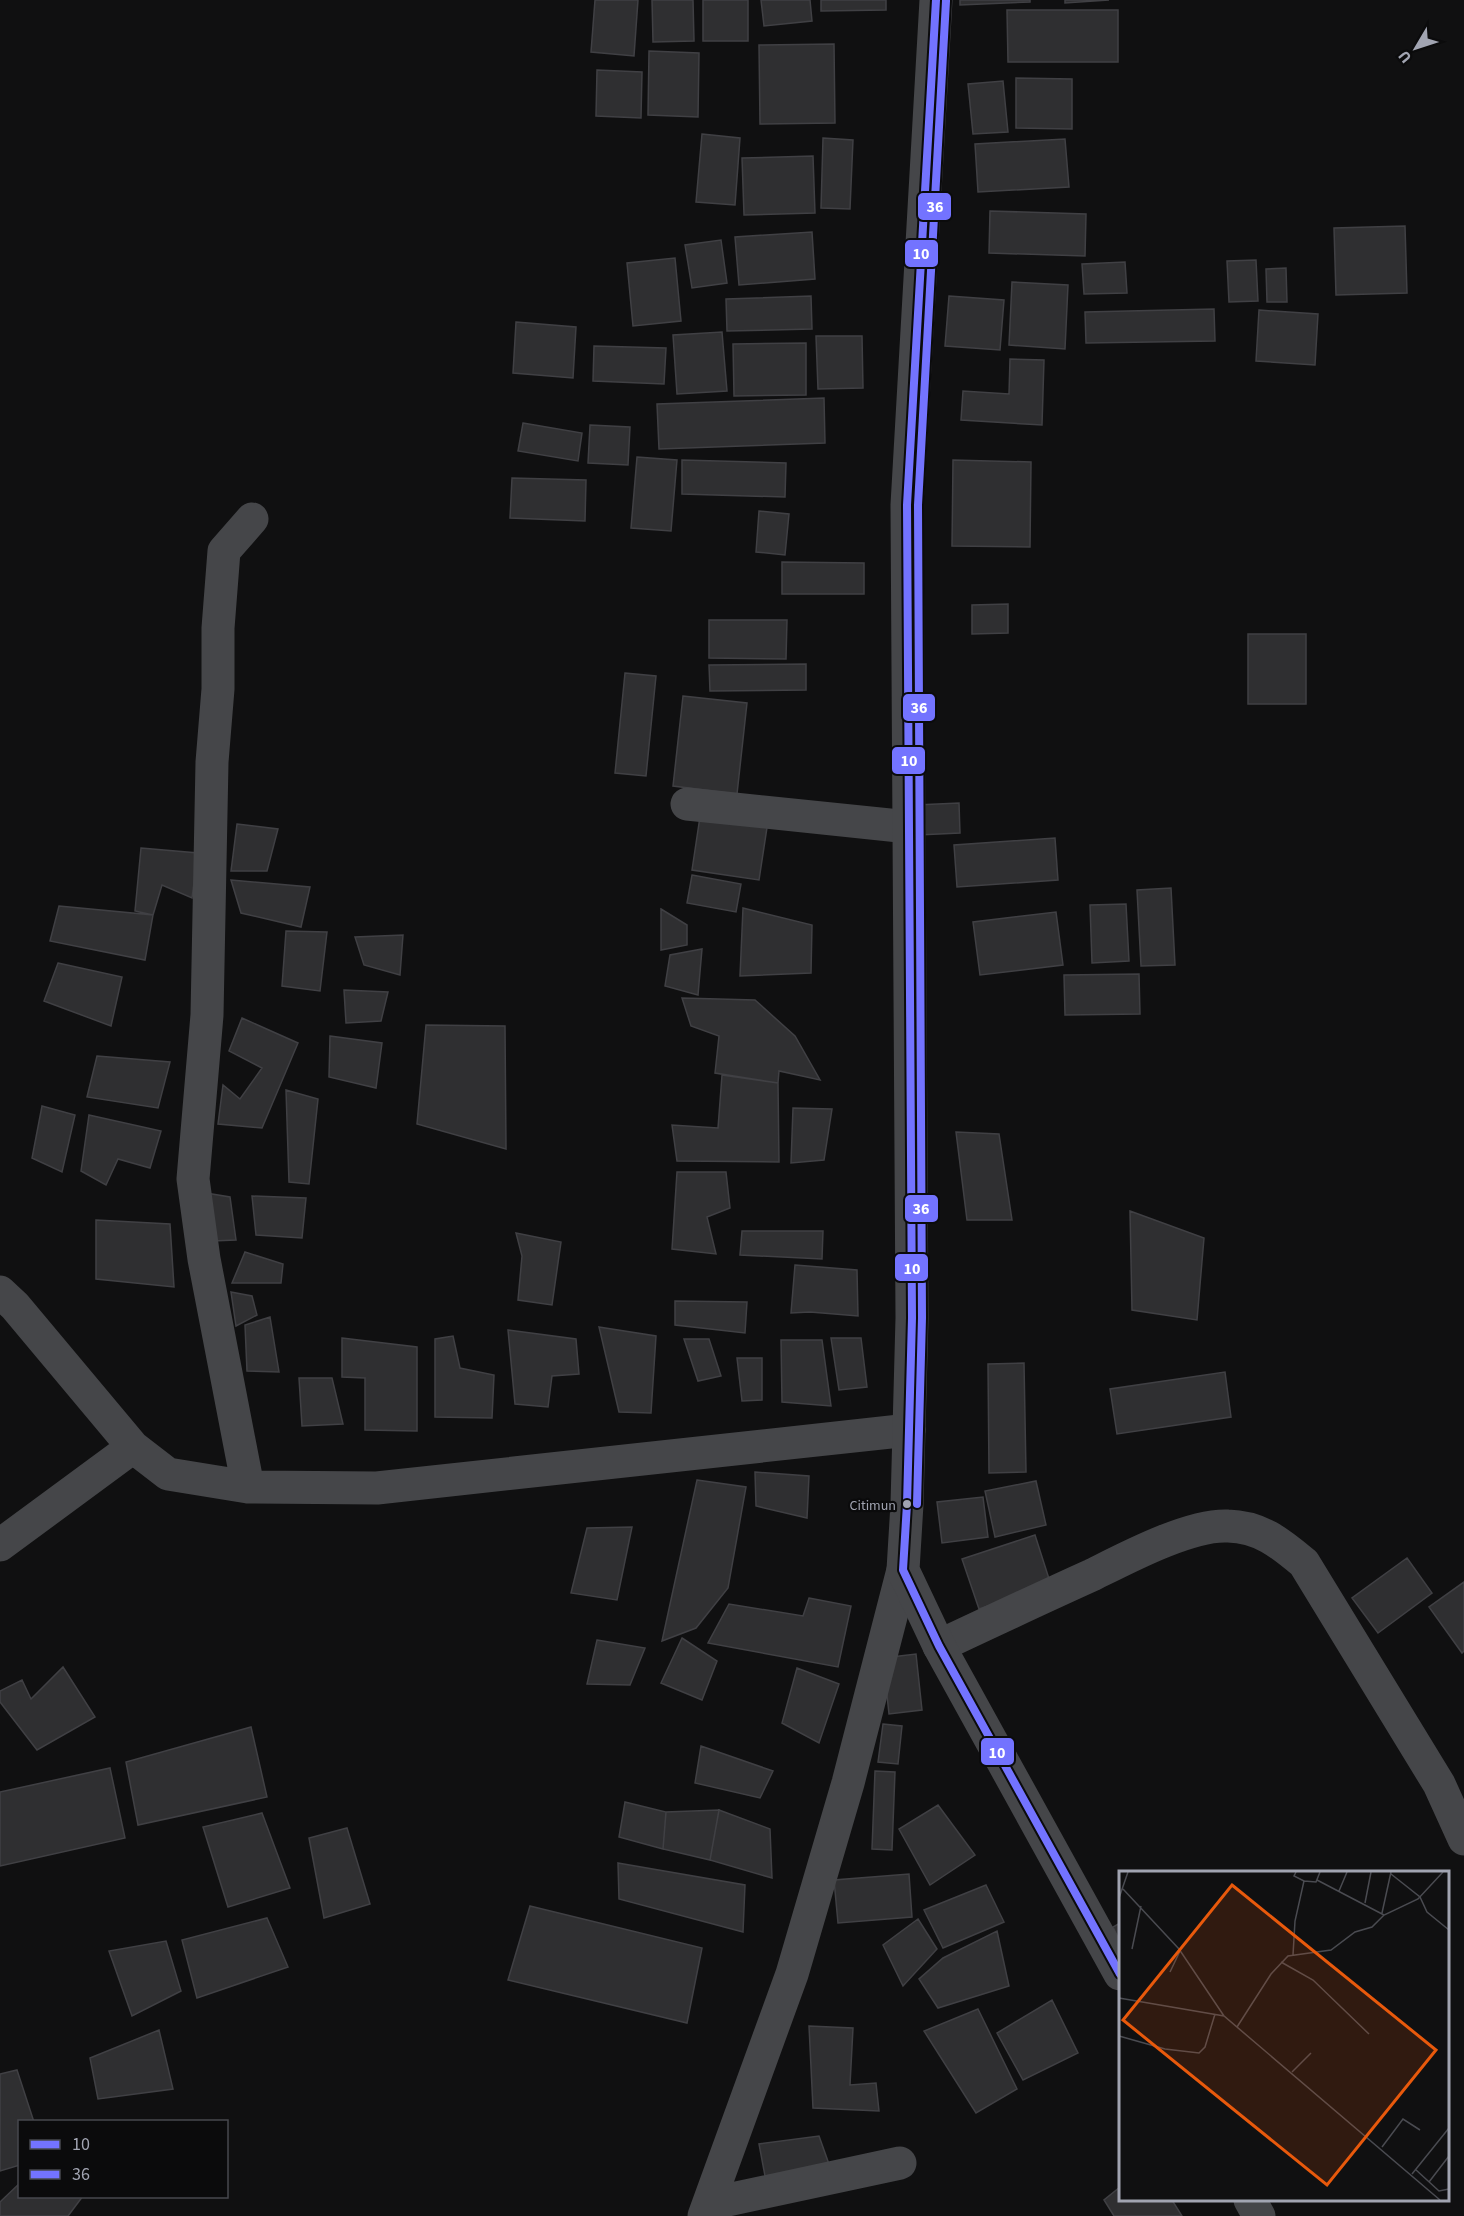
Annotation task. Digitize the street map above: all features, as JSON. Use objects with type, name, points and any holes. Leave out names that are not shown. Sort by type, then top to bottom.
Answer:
[{"type":"street","points":[[707,2210],[792,1974],[848,1783],[903,1570],[912,1306],[907,505],[936,0]]},
{"type":"street","points":[[248,1487],[204,1259],[193,1179],[207,1015],[212,762],[224,551],[252,519]]},
{"type":"street","points":[[687,804],[909,827]]},
{"type":"street","points":[[0,1292],[15,1306],[133,1447],[168,1474],[248,1487],[377,1488],[909,1430]]},
{"type":"street","points":[[0,1545],[133,1447]]},
{"type":"street","points":[[939,1646],[1156,1544],[1209,1527],[1245,1528],[1277,1540],[1304,1563],[1439,1784],[1464,1839]]},
{"type":"street","points":[[903,1570],[939,1646],[1119,1972]]},
{"type":"street","points":[[707,2210],[900,2163]]},
{"type":"street","points":[[1251,2201],[1259,2216]]},
{"type":"building","points":[[595,0],[638,0],[634,56],[591,52]]},
{"type":"building","points":[[652,0],[693,0],[694,41],[653,42]]},
{"type":"building","points":[[703,0],[748,0],[748,41],[703,41]]},
{"type":"building","points":[[761,0],[810,0],[812,21],[764,26]]},
{"type":"building","points":[[821,0],[886,0],[886,10],[821,11]]},
{"type":"building","points":[[960,0],[1030,0],[1030,2],[960,5]]},
{"type":"building","points":[[1065,0],[1109,0],[1065,3]]},
{"type":"building","points":[[1007,10],[1118,10],[1118,62],[1008,62]]},
{"type":"building","points":[[834,44],[835,123],[760,124],[759,45]]},
{"type":"building","points":[[649,51],[699,53],[698,117],[648,115]]},
{"type":"building","points":[[597,70],[642,72],[641,118],[596,116]]},
{"type":"building","points":[[1016,78],[1072,79],[1072,129],[1016,128]]},
{"type":"building","points":[[1003,81],[1008,132],[973,134],[968,84]]},
{"type":"building","points":[[702,134],[740,138],[735,205],[696,202]]},
{"type":"building","points":[[823,138],[853,140],[850,209],[821,208]]},
{"type":"building","points":[[1065,139],[1069,187],[978,192],[975,144]]},
{"type":"building","points":[[813,156],[815,213],[744,215],[742,158]]},
{"type":"building","points":[[990,211],[1086,214],[1085,256],[989,253]]},
{"type":"building","points":[[1405,226],[1407,293],[1336,295],[1334,228]]},
{"type":"building","points":[[812,232],[815,279],[739,285],[735,237]]},
{"type":"building","points":[[721,240],[727,283],[692,288],[685,245]]},
{"type":"building","points":[[675,258],[681,321],[633,326],[627,263]]},
{"type":"building","points":[[1256,260],[1258,301],[1229,302],[1227,261]]},
{"type":"building","points":[[1125,262],[1127,293],[1084,294],[1082,264]]},
{"type":"building","points":[[1286,268],[1287,302],[1267,302],[1266,269]]},
{"type":"building","points":[[1012,282],[1068,285],[1065,349],[1009,345]]},
{"type":"building","points":[[811,296],[812,329],[727,331],[726,299]]},
{"type":"building","points":[[949,296],[1004,300],[1000,350],[945,346]]},
{"type":"building","points":[[1214,309],[1215,341],[1086,343],[1085,312]]},
{"type":"building","points":[[1259,310],[1318,314],[1315,365],[1256,361]]},
{"type":"building","points":[[516,322],[576,327],[573,378],[513,373]]},
{"type":"building","points":[[722,332],[727,391],[677,394],[673,335]]},
{"type":"building","points":[[816,336],[862,336],[863,388],[818,389]]},
{"type":"building","points":[[806,343],[806,395],[734,396],[733,344]]},
{"type":"building","points":[[594,346],[666,348],[664,384],[593,381]]},
{"type":"building","points":[[1010,359],[1044,360],[1042,425],[961,420],[963,391],[1009,394]]},
{"type":"building","points":[[824,398],[825,443],[659,449],[657,404]]},
{"type":"building","points":[[523,423],[582,433],[578,461],[518,451]]},
{"type":"building","points":[[590,425],[630,427],[628,465],[588,463]]},
{"type":"building","points":[[637,457],[677,460],[671,531],[631,528]]},
{"type":"building","points":[[682,460],[786,463],[785,497],[682,494]]},
{"type":"building","points":[[953,460],[1031,462],[1030,547],[952,546]]},
{"type":"building","points":[[512,478],[586,480],[585,521],[510,518]]},
{"type":"building","points":[[759,511],[789,514],[785,555],[756,552]]},
{"type":"building","points":[[782,562],[864,563],[864,594],[782,594]]},
{"type":"building","points":[[1008,604],[1008,633],[972,634],[972,605]]},
{"type":"building","points":[[709,620],[787,620],[786,659],[709,658]]},
{"type":"building","points":[[1248,634],[1306,634],[1306,704],[1248,704]]},
{"type":"building","points":[[806,664],[806,690],[710,691],[709,665]]},
{"type":"building","points":[[625,673],[656,676],[646,776],[615,773]]},
{"type":"building","points":[[683,696],[747,703],[737,794],[673,786]]},
{"type":"building","points":[[959,803],[960,833],[918,835],[916,805]]},
{"type":"building","points":[[701,810],[768,821],[759,880],[692,870]]},
{"type":"building","points":[[237,824],[278,829],[267,871],[231,871]]},
{"type":"building","points":[[1055,838],[1058,880],[957,887],[954,845]]},
{"type":"building","points":[[141,848],[198,853],[192,898],[162,885],[153,915],[135,911]]},
{"type":"building","points":[[692,875],[741,884],[736,912],[687,903]]},
{"type":"building","points":[[231,880],[310,887],[301,927],[241,913]]},
{"type":"building","points":[[1171,888],[1175,965],[1141,966],[1137,890]]},
{"type":"building","points":[[1126,904],[1129,961],[1092,963],[1090,905]]},
{"type":"building","points":[[59,906],[153,915],[145,960],[50,941]]},
{"type":"building","points":[[743,908],[812,925],[811,973],[740,976]]},
{"type":"building","points":[[661,909],[687,925],[687,945],[661,950]]},
{"type":"building","points":[[1056,912],[1063,965],[980,975],[973,922]]},
{"type":"building","points":[[286,931],[327,932],[320,991],[282,986]]},
{"type":"building","points":[[403,935],[400,975],[364,965],[355,937]]},
{"type":"building","points":[[702,949],[698,995],[665,986],[670,955]]},
{"type":"building","points":[[58,963],[122,977],[111,1026],[44,1001]]},
{"type":"building","points":[[1139,974],[1140,1014],[1065,1015],[1064,975]]},
{"type":"building","points":[[344,990],[388,992],[381,1021],[346,1023]]},
{"type":"building","points":[[682,998],[755,1000],[795,1036],[820,1080],[779,1071],[778,1083],[715,1073],[719,1036],[691,1026]]},
{"type":"building","points":[[242,1018],[298,1043],[262,1128],[218,1124],[223,1085],[240,1099],[262,1068],[229,1051]]},
{"type":"building","points":[[426,1025],[505,1026],[506,1149],[417,1124]]},
{"type":"building","points":[[330,1036],[382,1043],[376,1088],[329,1077]]},
{"type":"building","points":[[97,1056],[170,1062],[158,1108],[87,1097]]},
{"type":"building","points":[[722,1075],[778,1083],[779,1162],[677,1161],[672,1125],[718,1128]]},
{"type":"building","points":[[286,1090],[318,1099],[309,1184],[289,1182]]},
{"type":"building","points":[[42,1106],[75,1115],[62,1172],[32,1158]]},
{"type":"building","points":[[793,1108],[832,1109],[824,1160],[791,1163]]},
{"type":"building","points":[[89,1115],[161,1131],[150,1168],[118,1159],[106,1185],[81,1171]]},
{"type":"building","points":[[956,1132],[999,1134],[1012,1220],[967,1220]]},
{"type":"building","points":[[677,1172],[726,1172],[730,1208],[707,1217],[716,1254],[672,1249]]},
{"type":"building","points":[[206,1193],[230,1197],[236,1240],[212,1241]]},
{"type":"building","points":[[252,1196],[306,1198],[302,1238],[256,1235]]},
{"type":"building","points":[[1130,1211],[1204,1238],[1197,1320],[1132,1310]]},
{"type":"building","points":[[96,1220],[170,1224],[174,1287],[96,1279]]},
{"type":"building","points":[[742,1231],[823,1231],[822,1259],[740,1255]]},
{"type":"building","points":[[516,1233],[561,1242],[552,1305],[518,1300],[522,1256]]},
{"type":"building","points":[[245,1252],[283,1264],[281,1283],[232,1283]]},
{"type":"building","points":[[795,1265],[857,1270],[858,1316],[810,1312],[791,1313]]},
{"type":"building","points":[[231,1292],[252,1296],[257,1315],[236,1326]]},
{"type":"building","points":[[675,1301],[747,1302],[745,1333],[675,1325]]},
{"type":"building","points":[[270,1317],[279,1372],[247,1371],[245,1325]]},
{"type":"building","points":[[599,1327],[656,1336],[651,1413],[619,1412]]},
{"type":"building","points":[[508,1330],[576,1339],[579,1374],[552,1376],[548,1407],[515,1404]]},
{"type":"building","points":[[453,1336],[460,1368],[494,1375],[492,1418],[435,1417],[435,1339]]},
{"type":"building","points":[[342,1338],[417,1347],[417,1431],[365,1430],[365,1378],[342,1377]]},
{"type":"building","points":[[831,1338],[861,1338],[867,1387],[839,1390]]},
{"type":"building","points":[[684,1339],[709,1339],[721,1376],[698,1381]]},
{"type":"building","points":[[781,1340],[822,1340],[831,1406],[782,1402]]},
{"type":"building","points":[[737,1358],[762,1358],[762,1400],[742,1401]]},
{"type":"building","points":[[1024,1363],[1026,1472],[989,1473],[988,1364]]},
{"type":"building","points":[[1225,1372],[1231,1417],[1117,1434],[1110,1389]]},
{"type":"building","points":[[299,1378],[332,1378],[343,1424],[302,1426]]},
{"type":"building","points":[[755,1472],[809,1476],[807,1518],[756,1506]]},
{"type":"building","points":[[697,1480],[746,1487],[728,1588],[696,1628],[662,1641]]},
{"type":"building","points":[[1036,1481],[1046,1525],[995,1537],[985,1491]]},
{"type":"building","points":[[983,1497],[988,1537],[942,1543],[937,1502]]},
{"type":"building","points":[[632,1527],[617,1600],[571,1593],[587,1528]]},
{"type":"building","points":[[1035,1535],[1051,1585],[979,1609],[962,1559]]},
{"type":"building","points":[[1407,1558],[1432,1593],[1378,1633],[1352,1598]]},
{"type":"building","points":[[1464,1582],[1464,1651],[1462,1653],[1429,1607]]},
{"type":"building","points":[[809,1598],[851,1606],[838,1667],[708,1643],[729,1604],[803,1616]]},
{"type":"building","points":[[682,1638],[717,1661],[702,1700],[661,1683]]},
{"type":"building","points":[[597,1640],[645,1648],[630,1685],[587,1684]]},
{"type":"building","points":[[916,1654],[922,1710],[889,1714],[883,1658]]},
{"type":"building","points":[[63,1667],[95,1717],[37,1750],[0,1702],[0,1691],[22,1680],[31,1699]]},
{"type":"building","points":[[797,1668],[839,1684],[819,1743],[782,1723]]},
{"type":"building","points":[[883,1724],[902,1726],[898,1764],[878,1762]]},
{"type":"building","points":[[251,1727],[267,1797],[138,1825],[126,1762]]},
{"type":"building","points":[[701,1746],[773,1771],[760,1798],[695,1783]]},
{"type":"building","points":[[110,1768],[125,1838],[0,1866],[0,1792]]},
{"type":"building","points":[[875,1771],[895,1772],[892,1850],[872,1849]]},
{"type":"building","points":[[625,1802],[666,1812],[663,1849],[619,1837]]},
{"type":"building","points":[[938,1805],[975,1855],[930,1885],[899,1829]]},
{"type":"building","points":[[719,1810],[710,1860],[663,1849],[666,1812]]},
{"type":"building","points":[[719,1810],[770,1829],[772,1878],[710,1860]]},
{"type":"building","points":[[262,1813],[290,1888],[228,1907],[203,1827]]},
{"type":"building","points":[[347,1828],[370,1904],[324,1918],[309,1838]]},
{"type":"building","points":[[618,1863],[745,1885],[743,1932],[619,1899]]},
{"type":"building","points":[[909,1874],[912,1917],[838,1923],[834,1880]]},
{"type":"building","points":[[986,1885],[1004,1922],[943,1948],[924,1910]]},
{"type":"building","points":[[530,1906],[702,1948],[687,2023],[508,1980]]},
{"type":"building","points":[[267,1918],[288,1967],[197,1998],[182,1940]]},
{"type":"building","points":[[918,1919],[937,1949],[903,1986],[883,1945]]},
{"type":"building","points":[[1119,1924],[1119,1939],[1113,1927]]},
{"type":"building","points":[[997,1931],[1009,1986],[938,2008],[919,1979],[943,1958]]},
{"type":"building","points":[[166,1941],[181,1991],[132,2016],[109,1951]]},
{"type":"building","points":[[1052,2000],[1078,2053],[1023,2080],[997,2033]]},
{"type":"building","points":[[978,2009],[1017,2089],[976,2113],[924,2031]]},
{"type":"building","points":[[809,2026],[853,2028],[850,2085],[876,2083],[879,2111],[813,2108]]},
{"type":"building","points":[[159,2030],[173,2089],[98,2099],[90,2058]]},
{"type":"building","points":[[17,2070],[33,2120],[18,2120],[18,2166],[0,2171],[0,2074]]},
{"type":"building","points":[[819,2136],[830,2167],[765,2176],[759,2144]]},
{"type":"building","points":[[18,2185],[18,2198],[82,2198],[68,2216],[0,2216],[0,2202]]},
{"type":"building","points":[[1119,2188],[1119,2201],[1173,2201],[1182,2216],[1114,2216],[1104,2200]]},
{"type":"transit line","name":"10","points":[[936,0],[907,505],[912,1318],[903,1570],[939,1646],[1119,1972]]},
{"type":"transit line","name":"36","points":[[917,1504],[922,1318],[918,505],[946,1]]},
{"type":"place","name":"Citimun","points":[[907,1504]]}]
